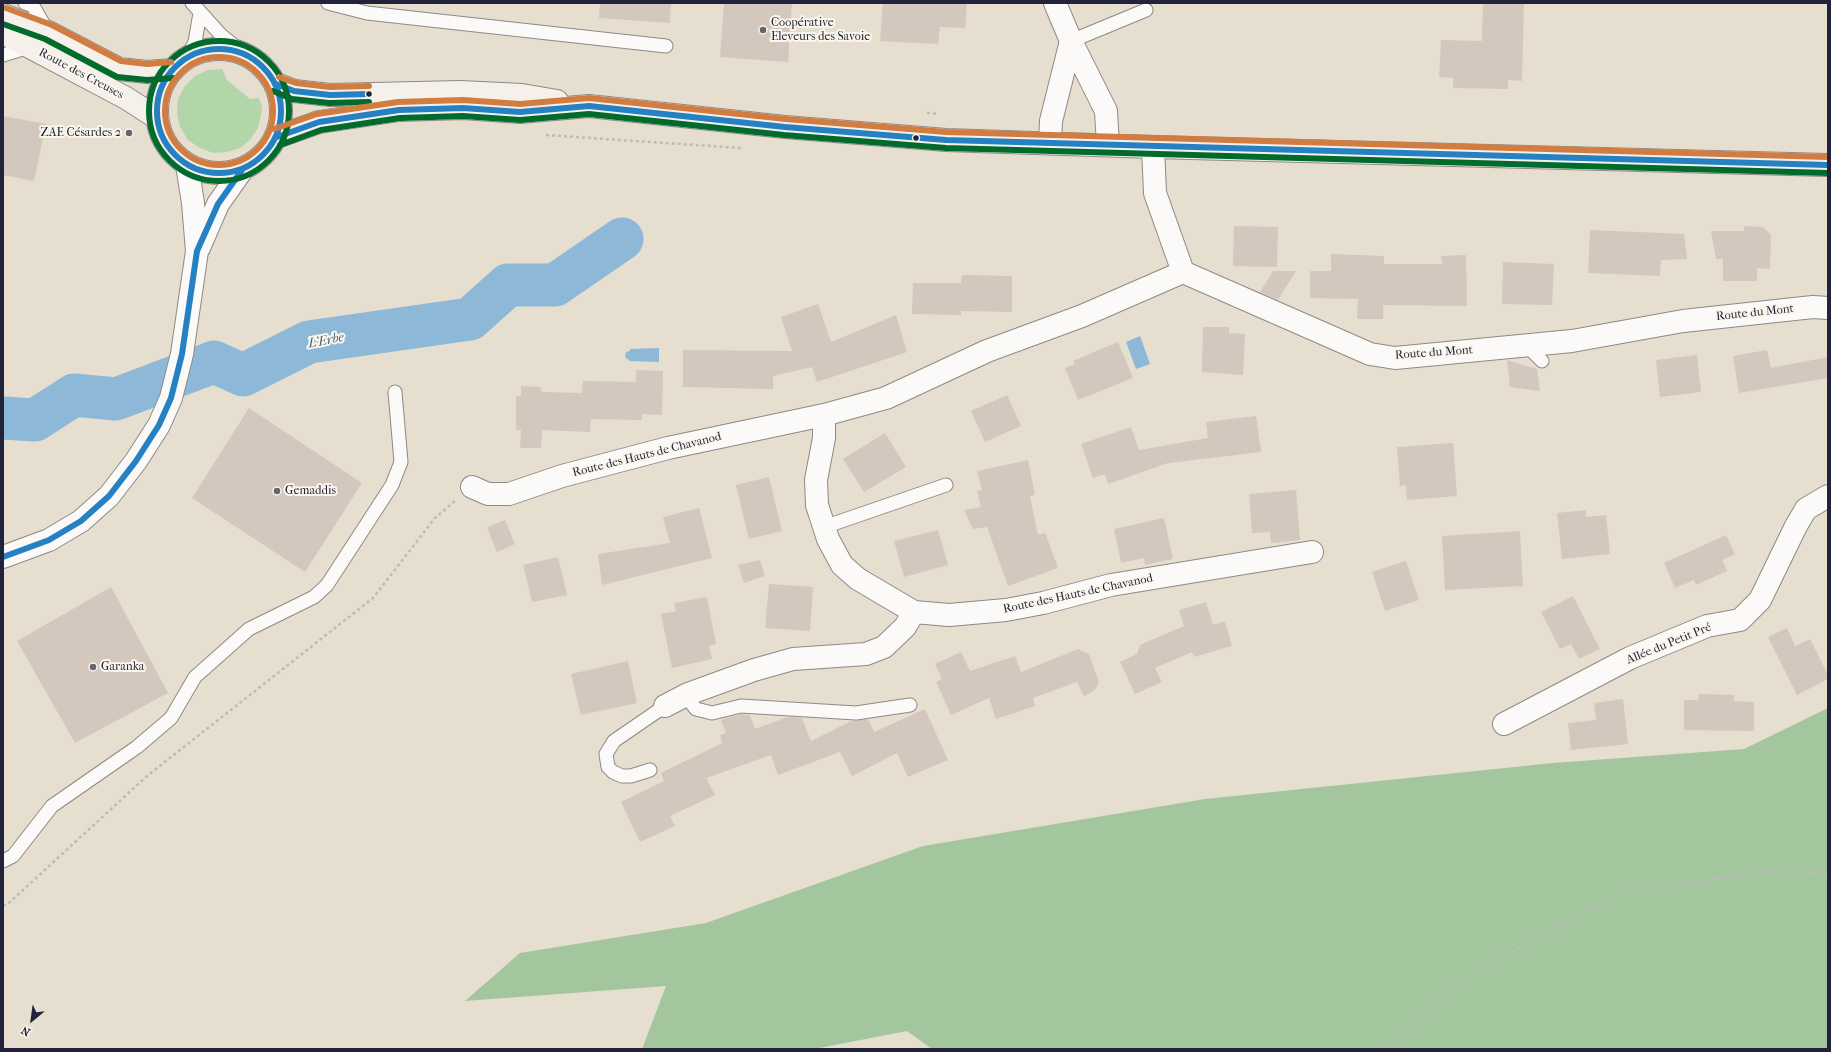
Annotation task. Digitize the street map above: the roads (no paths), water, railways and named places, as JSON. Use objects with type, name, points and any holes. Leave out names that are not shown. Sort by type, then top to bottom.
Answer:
[{"type":"main road","points":[[3,15],[48,32],[119,69],[147,72],[180,63],[205,50],[224,48],[242,52],[262,65],[276,84],[282,110],[277,137],[268,151],[256,162],[242,170],[214,174],[200,171],[187,165],[176,156],[167,145],[160,132],[157,118],[157,101],[162,84],[180,63]]},
{"type":"main road","name":"Route des Creuses","points":[[3,33],[126,98],[157,118]]},
{"type":"main road","points":[[276,84],[294,91],[330,95],[422,92],[468,92],[522,95],[589,106],[869,134],[946,140],[1828,165]]},
{"type":"main road","points":[[277,137],[319,122],[399,110],[463,108],[520,112],[589,106]]},
{"type":"street","points":[[1055,3],[1071,41],[1106,111],[1108,145]]},
{"type":"street","points":[[1050,142],[1051,121],[1071,41]]},
{"type":"street","points":[[1153,147],[1155,192],[1183,272]]},
{"type":"street","points":[[3,557],[49,540],[81,521],[109,496],[140,455],[159,425],[171,398],[182,354],[197,251],[193,203],[187,165]]},
{"type":"street","points":[[197,251],[218,204],[242,170]]},
{"type":"street","name":"Route du Mont","points":[[1183,272],[1370,354],[1395,358],[1572,341],[1683,321],[1813,307],[1828,308]]},
{"type":"street","name":"Route des Hauts de Chavanod","points":[[472,487],[488,494],[509,494],[562,476],[668,448],[824,415],[886,398],[987,351],[1082,316],[1183,272]]},
{"type":"street","name":"Route des Hauts de Chavanod","points":[[824,415],[824,438],[816,480],[817,505],[828,539],[842,565],[858,579],[914,612],[949,616],[1006,610],[1043,603],[1111,585],[1312,552]]},
{"type":"street","name":"Allée du Petit Pré","points":[[1504,724],[1630,658],[1707,626],[1740,620],[1760,600],[1796,526],[1806,509],[1828,496]]},
{"type":"street","points":[[665,706],[688,694],[754,670],[793,659],[866,654],[884,647],[905,627],[914,612]]},
{"type":"lane","points":[[26,3],[33,6],[48,32]]},
{"type":"lane","points":[[328,3],[367,13],[666,46]]},
{"type":"lane","points":[[196,8],[221,35],[242,52]]},
{"type":"lane","points":[[180,63],[196,42],[196,8]]},
{"type":"lane","points":[[1071,41],[1146,10]]},
{"type":"lane","points":[[3,55],[29,47]]},
{"type":"lane","points":[[1526,345],[1542,361]]},
{"type":"lane","points":[[3,862],[13,856],[52,806],[137,747],[171,718],[195,677],[249,629],[314,597],[326,585],[392,485],[401,462],[395,392]]},
{"type":"lane","points":[[824,527],[946,485]]},
{"type":"lane","points":[[688,694],[696,709],[712,713],[741,706],[856,713],[910,705]]},
{"type":"lane","points":[[650,770],[631,776],[622,776],[613,772],[608,767],[606,754],[614,742],[665,706]]},
{"type":"water","points":[[1140,336],[1150,364],[1136,369],[1126,342]]},
{"type":"water","points":[[659,348],[659,362],[630,361],[625,357],[626,352],[630,351],[630,349]]},
{"type":"waterway","name":"L'Erbe","points":[[3,418],[35,420],[74,395],[116,399],[214,362],[243,375],[309,342],[470,319],[508,285],[555,285],[622,239]]},
{"type":"place","name":"Coopérative Eleveurs des Savoie","points":[[763,30]]},
{"type":"place","name":"ZAE Césardes 2","points":[[129,133]]},
{"type":"place","name":"Gemaddis","points":[[277,491]]},
{"type":"place","name":"Garanka","points":[[93,667]]}]
